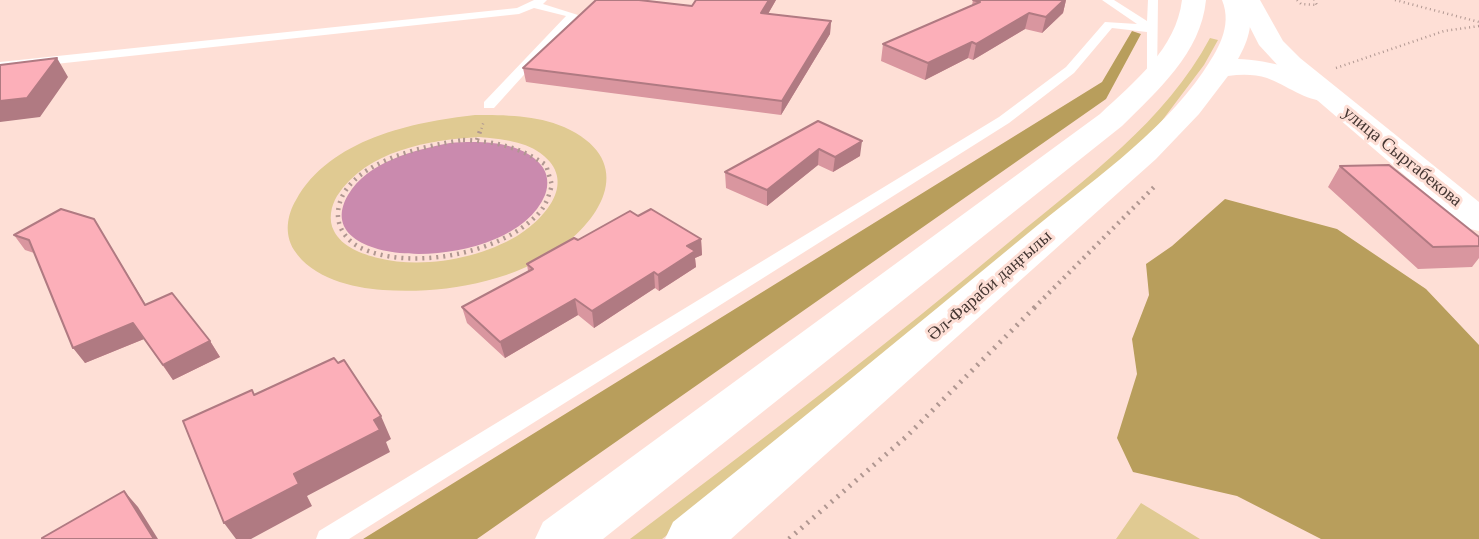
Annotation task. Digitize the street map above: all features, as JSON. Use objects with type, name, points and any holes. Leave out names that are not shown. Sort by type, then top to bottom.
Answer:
[{"type":"main road","points":[[562,539],[1111,120],[1153,78],[1187,30],[1194,13],[1194,0]]},
{"type":"main road","name":"Әл-Фараби даңғылы","points":[[692,539],[859,400],[1145,152],[1190,107],[1218,69],[1237,32],[1239,15],[1234,0]]},
{"type":"main road","points":[[1248,0],[1272,45],[1329,82]]},
{"type":"main road","points":[[1218,69],[1240,65],[1329,82]]},
{"type":"main road","name":"улица Сыргабекова","points":[[1329,82],[1479,220]]},
{"type":"lane","points":[[1107,0],[1154,29]]},
{"type":"lane","points":[[1153,0],[1153,78]]},
{"type":"lane","points":[[0,66],[519,11],[538,3],[573,15],[489,105]]},
{"type":"lane","points":[[328,539],[1004,120],[1070,70],[1109,24],[1154,29]]},
{"type":"path","points":[[1297,0],[1301,4],[1317,5],[1314,0]]},
{"type":"path","points":[[1395,0],[1479,24]]},
{"type":"path","points":[[1329,82],[1444,31],[1479,24]]},
{"type":"path","points":[[463,140],[515,146],[546,164],[552,186],[538,215],[500,240],[447,256],[406,258],[373,252],[360,248],[343,233],[337,213],[340,201],[363,173],[407,151],[463,140]]},
{"type":"path","points":[[789,539],[907,436],[1163,178]]},
{"type":"shaded area","points":[[1132,31],[1141,34],[1106,99],[477,539],[363,539],[1102,82]]},
{"type":"shaded area","points":[[1210,38],[1218,40],[1204,65],[1149,138],[775,452],[662,539],[630,539],[872,354],[1096,170],[1171,96]]},
{"type":"shaded area","points":[[475,115],[531,118],[564,127],[586,140],[599,154],[606,170],[606,186],[601,203],[591,219],[560,248],[520,270],[498,278],[452,288],[405,291],[359,287],[334,280],[302,260],[291,244],[288,225],[296,200],[311,179],[329,162],[375,137],[451,118]],"holes":[[[479,137],[530,147],[544,156],[553,167],[557,178],[553,200],[546,211],[527,229],[485,251],[431,262],[378,258],[347,246],[338,237],[331,222],[333,204],[350,180],[365,168],[400,150],[440,141]]]},
{"type":"shaded area","points":[[486,142],[522,151],[543,168],[547,183],[545,195],[525,221],[494,240],[456,250],[417,254],[382,250],[355,239],[342,220],[348,195],[357,183],[380,165],[393,159],[450,143]]},
{"type":"shaded area","points":[[1225,199],[1337,229],[1426,289],[1479,345],[1479,539],[1321,539],[1237,496],[1133,472],[1117,438],[1137,374],[1132,339],[1149,295],[1146,264],[1172,246]]},
{"type":"shaded area","points":[[1141,503],[1200,539],[1116,539]]},
{"type":"building","points":[[596,0],[639,0],[692,6],[696,0],[769,0],[761,13],[831,21],[782,101],[523,68]]},
{"type":"building","points":[[973,0],[1064,0],[1046,17],[1029,13],[976,44],[972,42],[928,63],[883,44],[980,2]]},
{"type":"building","points":[[57,58],[27,98],[0,101],[0,65]]},
{"type":"building","points":[[818,121],[862,141],[835,157],[819,149],[767,190],[725,172]]},
{"type":"building","points":[[1389,165],[1479,237],[1479,246],[1433,247],[1340,166]]},
{"type":"building","points":[[61,209],[94,219],[145,305],[172,293],[210,341],[163,365],[133,323],[73,348],[29,240],[14,235]]},
{"type":"building","points":[[651,209],[701,239],[687,246],[695,251],[658,275],[654,272],[592,311],[575,299],[500,342],[462,307],[533,269],[527,264],[574,238],[578,240],[630,211],[638,216]]},
{"type":"building","points":[[334,358],[338,363],[344,360],[381,416],[374,420],[380,430],[294,474],[299,484],[224,523],[183,421],[252,390],[254,395]]},
{"type":"building","points":[[124,491],[154,539],[42,539],[42,538]]}]
